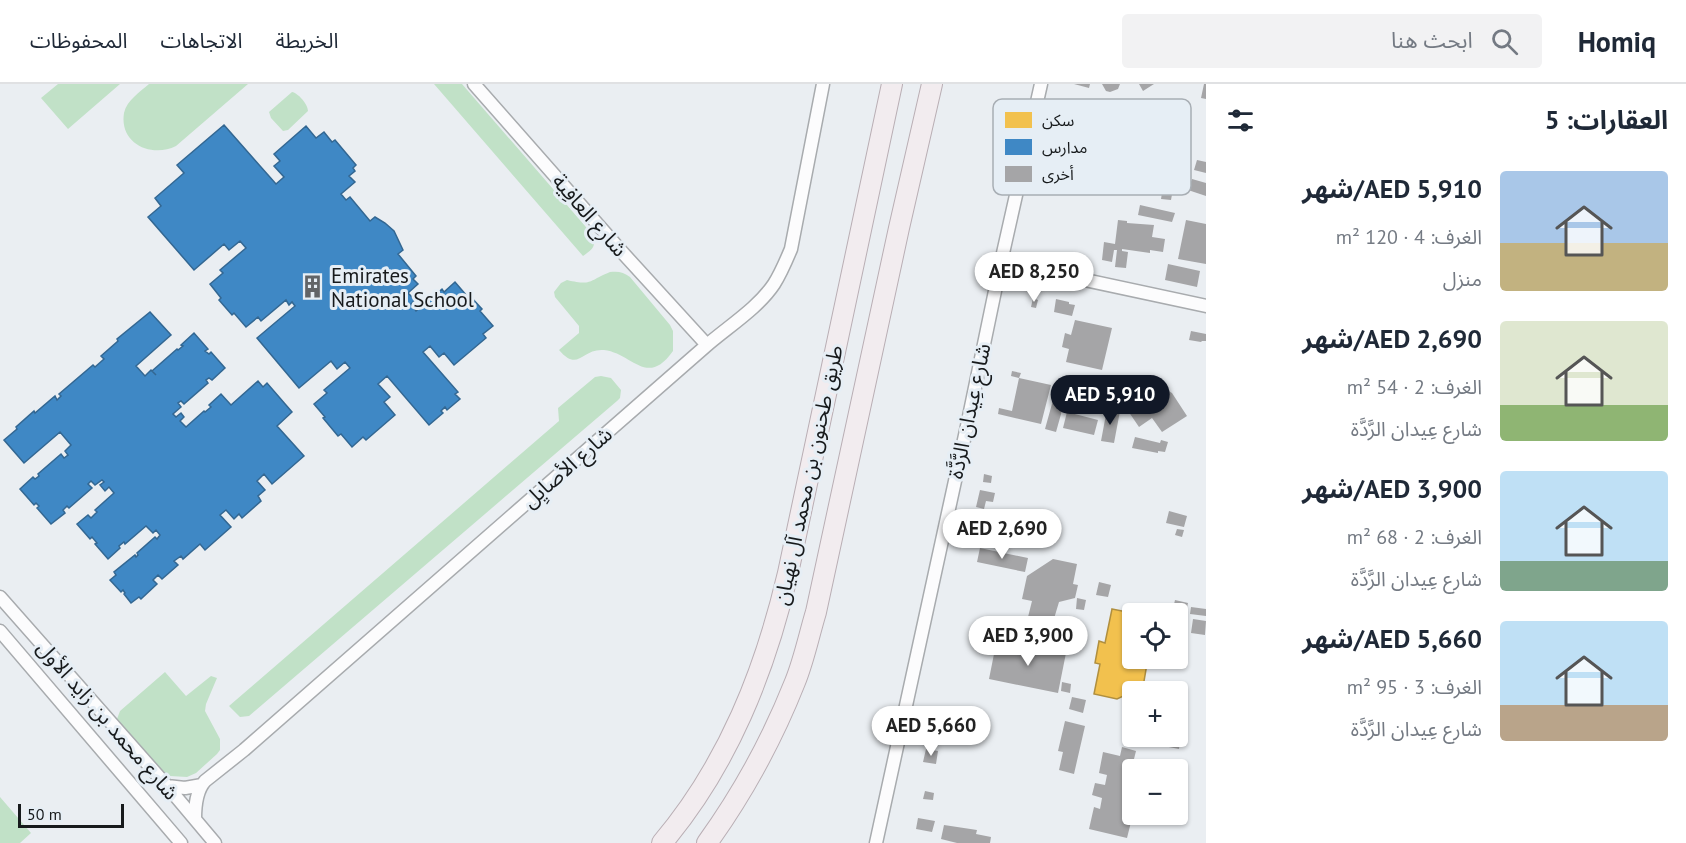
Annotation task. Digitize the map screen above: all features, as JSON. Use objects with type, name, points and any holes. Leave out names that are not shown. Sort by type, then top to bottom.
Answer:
[{"type":"main road","name":"طريق طحنون بن محمد آل نهيان","points":[[662,843],[705,785],[720,759],[746,705],[770,643],[788,573],[892,84]]},
{"type":"main road","name":"طريق طحنون بن محمد آل نهيان","points":[[707,843],[739,798],[768,743],[795,681],[806,646],[816,612],[932,84]]},
{"type":"street","name":"شارع العافِية","points":[[474,84],[707,345]]},
{"type":"street","name":"شارع الأصايِل","points":[[202,784],[244,750],[759,301],[773,286],[791,249],[823,84]]},
{"type":"street","name":"شارع عِيدان الرَّدَّة","points":[[1038,99],[1041,84]]},
{"type":"street","name":"شارع عِيدان الرَّدَّة","points":[[876,843],[1016,195]]},
{"type":"street","points":[[1001,262],[1206,306]]},
{"type":"street","name":"شارع محمد بن زايد الأول","points":[[0,597],[215,843]]},
{"type":"street","name":"شارع محمد بن زايد الأول","points":[[0,631],[181,843]]},
{"type":"street","points":[[167,786],[185,788],[202,784]]},
{"type":"street","points":[[195,819],[196,800],[202,784]]},
{"type":"green space","points":[[58,84],[120,84],[68,129],[41,98]]},
{"type":"green space","points":[[149,84],[248,84],[176,146],[157,150],[139,146],[127,133],[124,124],[124,113],[128,104]]},
{"type":"green space","points":[[434,84],[462,84],[592,234],[594,244],[589,251],[583,256]]},
{"type":"green space","points":[[292,92],[302,99],[308,111],[288,130],[283,131],[271,118],[269,112]]},
{"type":"green space","points":[[610,272],[621,272],[630,277],[673,331],[673,351],[664,362],[655,367],[639,366],[614,352],[604,350],[590,352],[576,360],[566,357],[559,350],[579,333],[579,326],[555,297],[554,292],[561,283],[567,280],[581,283]]},
{"type":"green space","points":[[595,377],[611,378],[621,390],[617,401],[249,716],[240,717],[229,706],[559,421],[558,408]]},
{"type":"green space","points":[[165,672],[186,696],[211,676],[217,678],[205,711],[220,739],[220,750],[196,773],[187,777],[170,776],[164,772],[117,719],[120,711]]},
{"type":"green space","points":[[0,797],[31,833],[20,843],[0,843]]},
{"type":"building: سكن","points":[[1112,609],[1122,611],[1122,669],[1146,669],[1144,681],[1122,681],[1122,697],[1117,699],[1094,694],[1100,664],[1095,663],[1099,641],[1105,643]]},
{"type":"building: مدارس","name":"Emirates National School","points":[[224,125],[276,184],[284,177],[274,166],[280,161],[274,154],[306,126],[316,138],[324,132],[332,142],[335,140],[356,165],[353,168],[355,171],[349,176],[355,182],[341,194],[346,200],[350,197],[370,221],[375,217],[394,231],[403,250],[398,254],[416,276],[413,279],[418,284],[408,293],[415,300],[411,304],[416,311],[442,289],[444,292],[455,282],[482,309],[480,311],[493,326],[483,334],[486,338],[454,365],[444,353],[439,357],[430,346],[423,352],[458,392],[455,394],[460,399],[447,410],[445,407],[441,411],[443,413],[429,425],[387,376],[378,384],[390,397],[384,402],[395,415],[366,440],[363,437],[352,447],[341,434],[338,436],[314,404],[327,393],[324,390],[350,368],[345,362],[337,369],[331,361],[299,388],[257,338],[295,306],[292,302],[289,305],[286,300],[261,321],[258,317],[246,327],[219,300],[221,298],[210,284],[223,273],[220,270],[246,248],[240,241],[229,250],[224,244],[194,270],[148,217],[161,206],[155,198],[184,173],[177,165]]},
{"type":"building: مدارس","points":[[150,312],[171,335],[136,366],[145,376],[183,346],[181,345],[194,333],[208,349],[205,351],[209,354],[211,352],[225,368],[212,380],[209,378],[206,380],[208,383],[184,404],[181,401],[178,403],[181,407],[173,414],[176,417],[181,413],[184,417],[180,421],[186,427],[211,407],[209,405],[221,394],[231,405],[258,381],[263,387],[267,383],[292,412],[277,426],[304,456],[272,484],[264,474],[257,481],[265,490],[258,496],[261,501],[242,518],[239,514],[234,519],[226,510],[220,515],[231,527],[205,550],[200,544],[183,559],[181,556],[174,561],[178,565],[162,579],[158,575],[153,580],[157,584],[141,599],[139,597],[131,603],[123,590],[121,592],[110,580],[116,575],[114,572],[135,555],[136,557],[137,553],[160,535],[156,530],[153,533],[146,526],[125,544],[124,542],[119,546],[120,548],[108,559],[92,537],[90,539],[77,524],[88,515],[91,518],[97,512],[95,510],[114,493],[109,487],[105,491],[100,485],[104,482],[102,480],[95,485],[91,481],[88,484],[92,488],[69,508],[67,506],[63,510],[65,513],[51,524],[37,508],[39,506],[36,503],[34,505],[20,489],[33,477],[35,479],[39,476],[38,474],[61,454],[64,458],[68,455],[65,451],[71,445],[60,432],[24,463],[4,440],[34,411],[35,413],[55,396],[57,400],[61,396],[59,394],[93,365],[95,367],[104,359],[101,356],[118,341],[117,339]]},
{"type":"building: أخرى","points":[[1074,84],[1090,84],[1089,88]]},
{"type":"building: أخرى","points":[[1102,84],[1120,84],[1118,89],[1110,92],[1106,91]]},
{"type":"building: أخرى","points":[[1139,84],[1154,84],[1143,91]]},
{"type":"building: أخرى","points":[[1204,84],[1206,84],[1206,99],[1201,98]]},
{"type":"building: أخرى","points":[[1197,160],[1206,162],[1206,173],[1194,170]]},
{"type":"building: أخرى","points":[[1192,179],[1206,183],[1206,196],[1191,191]]},
{"type":"building: أخرى","points":[[1162,195],[1172,195],[1171,200],[1161,199]]},
{"type":"building: أخرى","points":[[1140,205],[1175,213],[1172,222],[1138,215]]},
{"type":"building: أخرى","points":[[1118,220],[1154,225],[1152,237],[1165,239],[1163,252],[1150,250],[1150,253],[1122,249],[1128,252],[1126,268],[1115,267],[1117,250],[1114,250],[1112,262],[1102,260],[1104,242],[1115,244]]},
{"type":"building: أخرى","points":[[1186,220],[1206,224],[1206,264],[1178,259]]},
{"type":"building: أخرى","points":[[1168,264],[1200,271],[1197,287],[1165,280]]},
{"type":"building: أخرى","points":[[1033,298],[1038,300],[1036,308],[1031,307]]},
{"type":"building: أخرى","points":[[1056,299],[1075,305],[1072,316],[1054,312]]},
{"type":"building: أخرى","points":[[1075,320],[1112,328],[1102,370],[1066,362],[1069,349],[1062,347],[1065,333],[1071,335]]},
{"type":"building: أخرى","points":[[1191,331],[1206,334],[1206,341],[1189,340]]},
{"type":"building: أخرى","points":[[1012,371],[1021,373],[1019,378],[1011,376]]},
{"type":"building: أخرى","points":[[1019,378],[1051,385],[1041,424],[998,414],[999,408],[1012,411]]},
{"type":"building: أخرى","points":[[1148,386],[1160,386],[1172,393],[1187,416],[1162,432],[1152,418],[1139,427],[1122,402]]},
{"type":"building: أخرى","points":[[1055,393],[1081,400],[1078,411],[1063,407],[1056,432],[1045,429]]},
{"type":"building: أخرى","points":[[1107,409],[1120,411],[1114,443],[1101,441]]},
{"type":"building: أخرى","points":[[1067,412],[1098,420],[1094,435],[1063,428]]},
{"type":"building: أخرى","points":[[1135,437],[1160,443],[1161,440],[1168,442],[1165,452],[1158,451],[1158,453],[1132,448]]},
{"type":"building: أخرى","points":[[984,474],[992,476],[991,483],[983,482]]},
{"type":"building: أخرى","points":[[980,490],[995,493],[993,502],[986,501],[984,509],[976,507]]},
{"type":"building: أخرى","points":[[1169,511],[1187,516],[1184,527],[1166,523]]},
{"type":"building: أخرى","points":[[971,512],[982,514],[977,539],[969,537],[971,527],[968,526]]},
{"type":"building: أخرى","points":[[1177,529],[1184,530],[1182,537],[1175,535]]},
{"type":"building: أخرى","points":[[980,548],[1028,558],[1025,572],[977,562]]},
{"type":"building: أخرى","points":[[1053,559],[1077,564],[1073,584],[1078,585],[1075,598],[1059,602],[1053,622],[1028,617],[1032,601],[1022,599],[1027,576]]},
{"type":"building: أخرى","points":[[1099,582],[1111,585],[1108,597],[1096,595]]},
{"type":"building: أخرى","points":[[1077,598],[1086,600],[1084,610],[1076,609]]},
{"type":"building: أخرى","points":[[1191,607],[1206,609],[1206,616],[1190,614]]},
{"type":"building: أخرى","points":[[1193,619],[1206,621],[1205,635],[1191,633]]},
{"type":"building: أخرى","points":[[1069,621],[1082,623],[1080,639],[1066,636]]},
{"type":"building: أخرى","points":[[1052,636],[1069,639],[1067,647],[1050,644]]},
{"type":"building: أخرى","points":[[1072,641],[1082,643],[1081,648],[1071,646]]},
{"type":"building: أخرى","points":[[996,644],[1020,649],[1021,644],[1066,653],[1058,693],[989,679]]},
{"type":"building: أخرى","points":[[1062,682],[1071,684],[1070,693],[1061,691]]},
{"type":"building: أخرى","points":[[1072,697],[1086,700],[1083,713],[1069,709]]},
{"type":"building: أخرى","points":[[1065,721],[1085,726],[1074,774],[1059,770],[1063,752],[1058,751]]},
{"type":"building: أخرى","points":[[1122,747],[1136,751],[1134,759],[1122,759],[1122,825],[1130,825],[1127,838],[1089,829],[1094,807],[1100,809],[1102,798],[1092,795],[1095,783],[1105,785],[1107,775],[1099,773],[1103,752],[1120,756]]},
{"type":"building: أخرى","points":[[926,749],[938,751],[936,764],[923,762]]},
{"type":"building: أخرى","points":[[925,791],[934,793],[933,800],[923,799]]},
{"type":"building: أخرى","points":[[918,818],[935,821],[932,832],[916,829]]},
{"type":"building: أخرى","points":[[944,825],[977,830],[976,834],[991,837],[990,843],[957,843],[941,839]]},
{"type":"place","name":"Emirates National School","points":[[313,287]]}]
